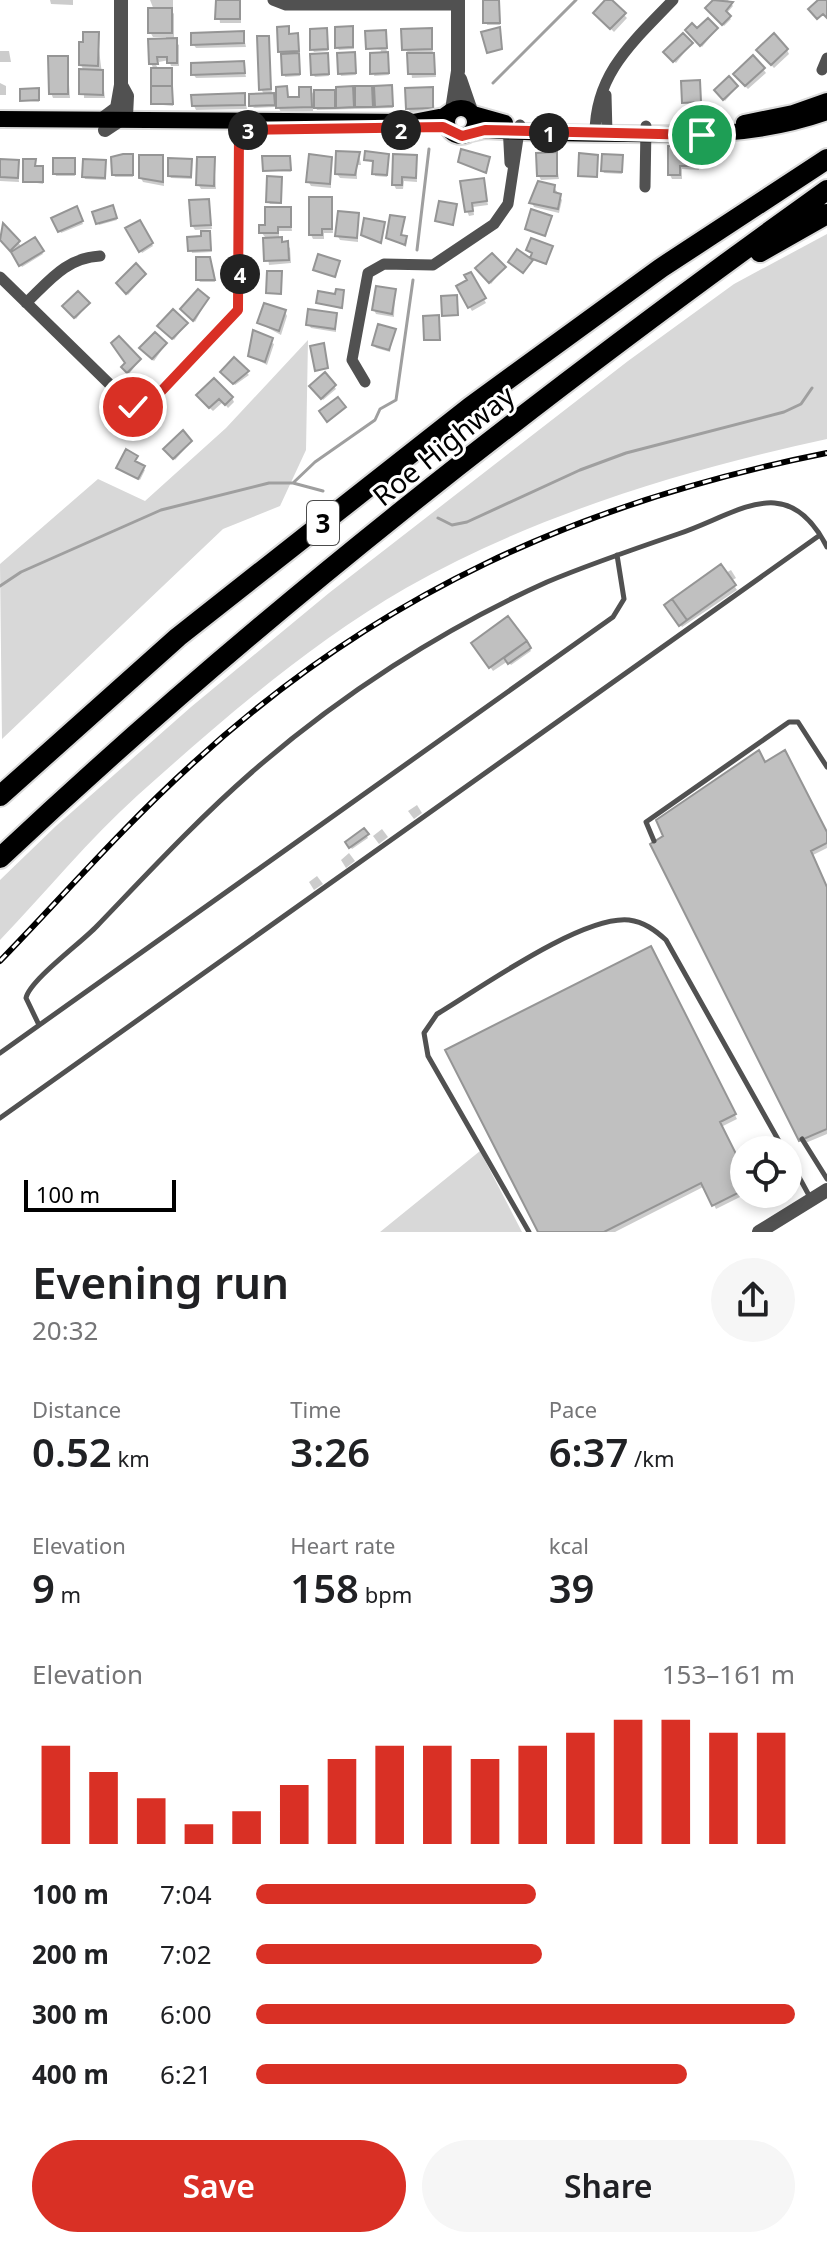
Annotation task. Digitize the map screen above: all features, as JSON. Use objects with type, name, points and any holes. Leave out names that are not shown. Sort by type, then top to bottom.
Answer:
[{"type":"highway","name":"Roe Highway","points":[[0,796],[178,637],[470,407],[661,268],[827,159]]},
{"type":"highway","name":"Roe Highway","points":[[0,858],[128,742],[265,625],[666,306],[827,190]]},
{"type":"highway","points":[[666,306],[827,214]]},
{"type":"main road","points":[[646,130],[744,123],[793,113],[827,101]]},
{"type":"main road","points":[[0,128],[116,119],[190,131],[239,126],[413,122],[444,116],[462,107],[514,128]]},
{"type":"main road","points":[[449,130],[447,121],[452,111]]},
{"type":"main road","points":[[471,133],[476,125],[472,112]]},
{"type":"main road","points":[[0,119],[116,119],[239,126],[449,130],[457,136],[514,128],[758,131],[827,112]]},
{"type":"street","points":[[116,119],[121,85],[121,0]]},
{"type":"street","points":[[273,0],[286,5],[458,3],[458,71],[452,111]]},
{"type":"street","points":[[601,130],[605,90],[613,65],[673,0]]},
{"type":"street","points":[[822,70],[827,58]]},
{"type":"street","points":[[458,71],[472,112]]},
{"type":"street","points":[[0,277],[133,407],[141,408],[150,403],[238,310],[239,126]]},
{"type":"street","points":[[365,382],[352,360],[368,273],[384,264],[433,265],[484,233],[503,215],[512,176],[514,128]]},
{"type":"street","points":[[645,187],[646,130]]},
{"type":"street","points":[[26,303],[65,265],[79,257],[100,256]]},
{"type":"street","points":[[141,408],[142,429]]},
{"type":"street","points":[[759,1232],[827,1190]]},
{"type":"lane","points":[[39,1025],[26,998],[33,983],[75,950],[184,836],[263,762],[377,679],[486,612],[546,583],[617,555],[706,526],[749,504],[768,500],[799,512],[827,547]]},
{"type":"lane","points":[[0,1118],[820,535]]},
{"type":"lane","points":[[0,1053],[613,617],[624,599],[617,555]]},
{"type":"lane","points":[[654,841],[646,822],[789,722],[798,722],[807,732],[827,767]]},
{"type":"lane","points":[[529,1232],[428,1056],[424,1033],[437,1014],[583,927],[627,919],[650,926],[666,940],[776,1136]]},
{"type":"lane","points":[[802,1139],[827,1179]]},
{"type":"lane","points":[[802,1182],[812,1200]]},
{"type":"shaded area","points":[[827,234],[827,439],[718,465],[611,498],[507,538],[406,588],[301,658],[202,739],[102,829],[0,940],[0,880],[56,826],[191,707],[329,593],[628,361],[734,284]]},
{"type":"shaded area","points":[[308,340],[306,450],[280,506],[223,529],[2,739],[0,564],[98,479],[145,501],[226,428]]},
{"type":"shaded area","points":[[480,1151],[522,1232],[380,1232]]},
{"type":"building","points":[[216,0],[240,0],[240,19],[215,19]]},
{"type":"building","points":[[483,0],[499,0],[500,23],[483,23]]},
{"type":"building","points":[[605,0],[612,0],[626,13],[610,29],[593,13]]},
{"type":"building","points":[[713,0],[733,2],[726,11],[731,16],[722,25],[705,8]]},
{"type":"building","points":[[818,0],[827,0],[827,18],[823,14],[817,19],[808,9]]},
{"type":"building","points":[[148,8],[172,8],[172,33],[148,33]]},
{"type":"building","points":[[708,18],[718,28],[700,46],[685,30],[692,23],[697,28]]},
{"type":"building","points":[[289,26],[289,34],[298,33],[299,51],[278,52],[277,27]]},
{"type":"building","points":[[353,26],[353,47],[335,48],[335,27]]},
{"type":"building","points":[[500,27],[502,49],[487,53],[481,32]]},
{"type":"building","points":[[327,28],[328,49],[310,50],[310,29]]},
{"type":"building","points":[[432,28],[432,49],[402,50],[401,29]]},
{"type":"building","points":[[386,30],[387,48],[366,49],[365,31]]},
{"type":"building","points":[[244,31],[244,43],[191,45],[191,33]]},
{"type":"building","points":[[83,32],[99,32],[98,66],[79,65],[79,42],[83,42]]},
{"type":"building","points":[[683,33],[693,43],[673,62],[663,52]]},
{"type":"building","points":[[774,33],[788,49],[771,65],[756,50]]},
{"type":"building","points":[[257,36],[269,36],[271,89],[259,90]]},
{"type":"building","points":[[177,38],[177,63],[167,63],[167,57],[157,57],[158,64],[149,64],[148,39]]},
{"type":"building","points":[[355,52],[356,73],[338,74],[337,53]]},
{"type":"building","points":[[388,52],[389,73],[370,74],[370,53]]},
{"type":"building","points":[[299,53],[300,74],[282,75],[281,54]]},
{"type":"building","points":[[328,53],[329,74],[311,75],[310,54]]},
{"type":"building","points":[[407,53],[434,53],[435,74],[408,74]]},
{"type":"building","points":[[753,55],[765,68],[745,86],[733,74]]},
{"type":"building","points":[[48,56],[68,56],[68,94],[49,94]]},
{"type":"building","points":[[244,61],[245,73],[191,75],[191,63]]},
{"type":"building","points":[[151,68],[172,68],[172,86],[151,86]]},
{"type":"building","points":[[79,69],[103,70],[103,95],[79,94]]},
{"type":"building","points":[[729,76],[738,86],[723,100],[714,90]]},
{"type":"building","points":[[700,80],[701,102],[682,103],[681,81]]},
{"type":"building","points":[[392,85],[393,106],[375,107],[374,86]]},
{"type":"building","points":[[151,86],[172,86],[173,104],[151,104]]},
{"type":"building","points":[[287,86],[288,97],[299,97],[299,87],[311,87],[312,107],[276,108],[276,87]]},
{"type":"building","points":[[353,86],[354,107],[336,108],[336,87]]},
{"type":"building","points":[[355,86],[372,86],[373,107],[355,107]]},
{"type":"building","points":[[433,87],[433,108],[406,109],[405,88]]},
{"type":"building","points":[[39,88],[39,100],[20,101],[20,89]]},
{"type":"building","points":[[314,90],[335,90],[335,108],[314,108]]},
{"type":"building","points":[[245,93],[245,105],[192,106],[191,95]]},
{"type":"building","points":[[274,93],[275,105],[249,106],[249,94]]},
{"type":"building","points":[[668,146],[698,146],[698,166],[680,166],[680,175],[668,175]]},
{"type":"building","points":[[461,149],[490,157],[486,173],[458,162]]},
{"type":"building","points":[[336,151],[360,152],[355,175],[335,174]]},
{"type":"building","points":[[365,151],[389,154],[387,175],[372,174],[373,161],[364,160]]},
{"type":"building","points":[[557,152],[557,176],[537,176],[536,153]]},
{"type":"building","points":[[579,153],[598,155],[597,177],[578,176]]},
{"type":"building","points":[[133,154],[133,175],[112,175],[111,157]]},
{"type":"building","points":[[309,154],[332,157],[330,184],[306,182]]},
{"type":"building","points":[[393,154],[417,155],[416,178],[402,177],[402,185],[392,185]]},
{"type":"building","points":[[602,154],[623,155],[622,172],[601,171]]},
{"type":"building","points":[[139,155],[163,155],[163,182],[139,178]]},
{"type":"building","points":[[262,156],[290,156],[291,170],[263,171]]},
{"type":"building","points":[[197,157],[215,157],[214,186],[196,185]]},
{"type":"building","points":[[53,158],[75,158],[75,174],[53,174]]},
{"type":"building","points":[[168,158],[192,159],[191,177],[168,176]]},
{"type":"building","points":[[0,159],[19,160],[18,178],[0,177]]},
{"type":"building","points":[[23,159],[36,159],[35,166],[43,166],[43,182],[23,182]]},
{"type":"building","points":[[83,159],[106,160],[105,178],[82,177]]},
{"type":"building","points":[[267,176],[282,177],[281,203],[266,202]]},
{"type":"building","points":[[484,178],[487,201],[472,203],[473,211],[465,212],[460,181]]},
{"type":"building","points":[[538,181],[555,185],[554,192],[561,194],[558,209],[529,203]]},
{"type":"building","points":[[309,197],[332,197],[332,229],[322,229],[322,235],[309,235]]},
{"type":"building","points":[[209,199],[211,225],[191,226],[189,200]]},
{"type":"building","points":[[439,201],[457,204],[453,225],[435,221]]},
{"type":"building","points":[[113,205],[117,218],[96,224],[92,212]]},
{"type":"building","points":[[77,206],[83,221],[58,232],[51,218]]},
{"type":"building","points":[[265,207],[291,207],[291,227],[278,227],[278,233],[259,233],[259,225],[265,225]]},
{"type":"building","points":[[531,209],[552,216],[545,236],[525,229]]},
{"type":"building","points":[[338,211],[359,213],[357,238],[335,236]]},
{"type":"building","points":[[390,215],[405,217],[401,235],[407,236],[405,245],[386,238]]},
{"type":"building","points":[[364,218],[385,222],[381,243],[361,235]]},
{"type":"building","points":[[140,220],[153,243],[139,252],[125,228]]},
{"type":"building","points":[[3,223],[20,241],[10,251],[0,240]]},
{"type":"building","points":[[201,231],[210,231],[211,250],[188,251],[187,237],[201,236]]},
{"type":"building","points":[[35,237],[44,251],[19,266],[11,252]]},
{"type":"building","points":[[282,237],[282,242],[288,241],[289,260],[264,261],[263,238]]},
{"type":"building","points":[[531,238],[553,246],[546,264],[530,258],[532,253],[526,250]]},
{"type":"building","points":[[517,249],[533,260],[523,273],[508,262]]},
{"type":"building","points":[[492,253],[506,267],[489,283],[475,268]]},
{"type":"building","points":[[318,254],[340,261],[335,277],[313,270]]},
{"type":"building","points":[[196,257],[210,257],[215,280],[196,280]]},
{"type":"building","points":[[136,263],[146,274],[126,294],[116,283]]},
{"type":"building","points":[[267,271],[282,271],[281,294],[266,293]]},
{"type":"building","points":[[471,272],[486,298],[468,308],[456,286],[467,280],[464,275]]},
{"type":"building","points":[[376,286],[396,289],[392,314],[372,310]]},
{"type":"building","points":[[198,289],[209,298],[193,321],[180,309]]},
{"type":"building","points":[[336,289],[344,290],[342,308],[316,303],[318,291],[335,294]]},
{"type":"building","points":[[78,291],[90,303],[74,318],[62,306]]},
{"type":"building","points":[[457,295],[458,315],[442,316],[441,296]]},
{"type":"building","points":[[264,303],[286,310],[279,331],[257,323]]},
{"type":"building","points":[[173,309],[188,323],[172,339],[157,326]]},
{"type":"building","points":[[308,309],[337,313],[335,329],[306,325]]},
{"type":"building","points":[[439,315],[440,340],[424,340],[423,316]]},
{"type":"building","points":[[378,324],[396,329],[389,350],[372,345]]},
{"type":"building","points":[[253,330],[273,338],[265,362],[248,356]]},
{"type":"building","points":[[155,332],[167,343],[152,359],[139,348]]},
{"type":"building","points":[[119,336],[141,359],[127,373],[121,367],[125,363],[111,343]]},
{"type":"building","points":[[324,343],[328,368],[315,371],[310,346]]},
{"type":"building","points":[[234,357],[249,371],[233,384],[220,372]]},
{"type":"building","points":[[325,372],[336,385],[321,399],[309,386]]},
{"type":"building","points":[[214,378],[233,397],[225,405],[219,399],[209,408],[196,395]]},
{"type":"building","points":[[338,397],[346,407],[327,422],[319,411]]},
{"type":"building","points":[[183,430],[192,441],[173,459],[163,449]]},
{"type":"building","points":[[126,449],[138,456],[135,461],[145,466],[138,479],[116,468]]},
{"type":"building","points":[[721,564],[736,585],[687,620],[672,599]]},
{"type":"building","points":[[672,599],[687,620],[679,626],[664,605]]},
{"type":"building","points":[[508,616],[527,641],[489,668],[471,643]]},
{"type":"building","points":[[527,641],[531,648],[508,664],[504,658]]},
{"type":"building","points":[[759,750],[765,762],[785,750],[827,832],[827,843],[811,851],[827,887],[827,1129],[802,1140],[802,1136],[796,1136],[650,844],[663,836],[656,820]]},
{"type":"building","points":[[364,828],[369,834],[349,848],[345,842]]},
{"type":"building","points":[[651,946],[736,1114],[720,1122],[730,1142],[730,1197],[712,1206],[701,1183],[604,1232],[538,1232],[445,1050]]},
{"type":"waterway","points":[[493,83],[576,0]]},
{"type":"waterway","points":[[417,250],[429,149]]},
{"type":"waterway","points":[[293,483],[315,462],[375,420],[380,409],[396,400],[413,280]]},
{"type":"waterway","points":[[438,518],[452,525],[467,522],[580,470],[626,453],[784,412],[801,404],[812,388]]},
{"type":"waterway","points":[[0,586],[21,572],[161,510],[269,483],[293,483],[323,491]]},
{"type":"railway","points":[[0,961],[117,837],[190,766],[261,705],[333,651],[408,604],[486,563],[566,528],[650,498],[737,473],[827,453]]},
{"type":"route","points":[[133,407],[141,408],[150,403],[238,310],[239,130],[424,130],[443,127],[457,136],[485,130],[702,135]]}]
